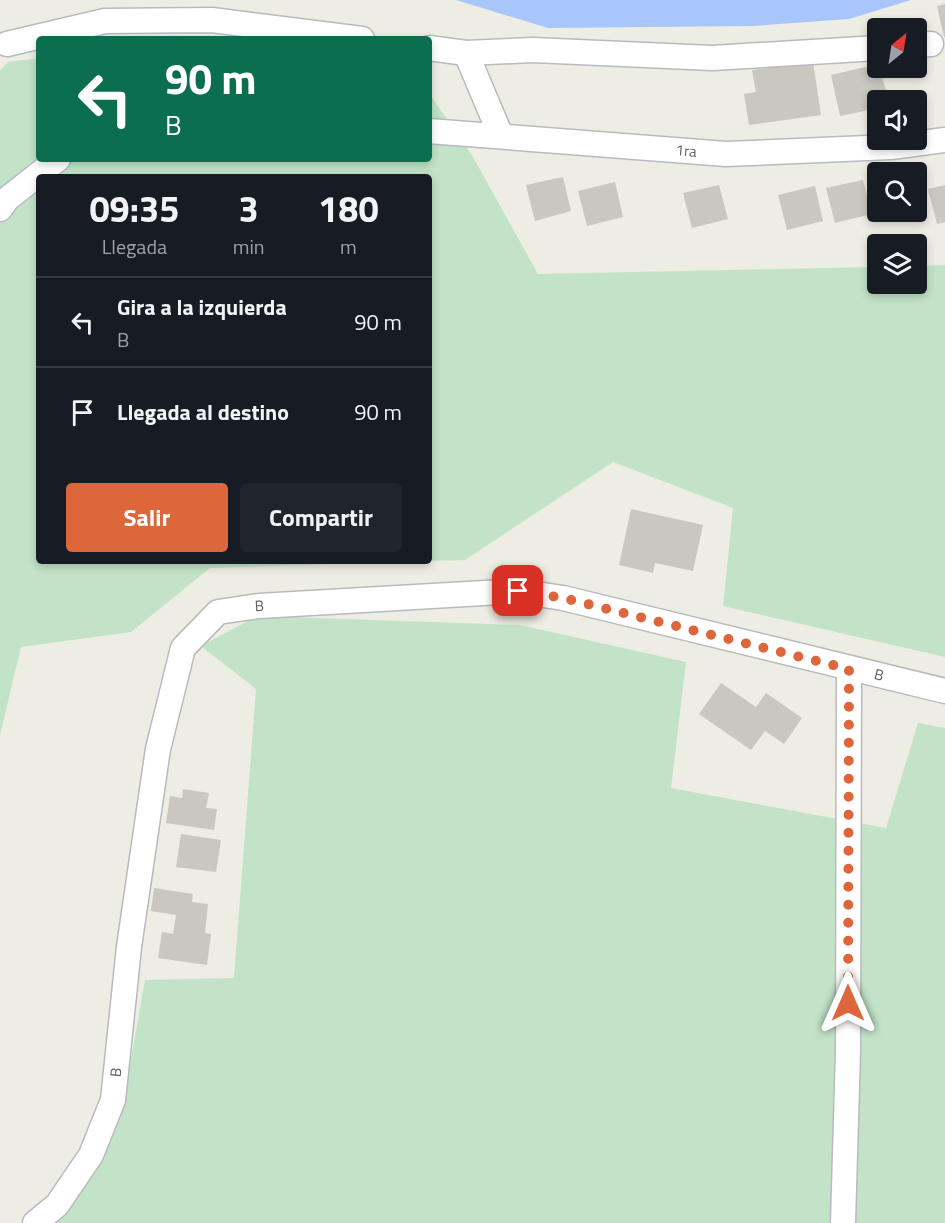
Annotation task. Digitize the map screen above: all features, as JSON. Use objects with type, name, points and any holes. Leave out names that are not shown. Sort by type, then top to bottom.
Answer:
[{"type":"street","points":[[41,36],[105,21],[212,20],[338,36]]},
{"type":"street","points":[[7,44],[36,37]]},
{"type":"street","points":[[432,48],[466,54],[533,50],[712,58],[867,49]]},
{"type":"street","points":[[466,54],[501,136]]},
{"type":"street","name":"1ra","points":[[432,131],[726,154],[891,147],[945,140]]},
{"type":"street","points":[[0,209],[7,199],[53,162]]},
{"type":"street","name":"B","points":[[35,1223],[57,1205],[91,1155],[112,1100],[129,947],[158,749],[183,648],[218,612],[258,606],[518,591],[574,600],[945,691]]},
{"type":"street","points":[[843,1223],[848,1051],[849,669]]},
{"type":"green space","points":[[36,58],[36,162],[432,162],[432,97],[473,157],[538,274],[867,267],[867,294],[927,294],[927,266],[945,265],[945,657],[723,606],[733,508],[613,462],[465,560],[432,561],[432,174],[36,174],[36,564],[334,564],[210,568],[131,632],[21,647],[0,735],[0,71],[8,62]]},
{"type":"green space","points":[[257,616],[520,625],[686,662],[671,788],[886,828],[918,723],[945,728],[945,1223],[26,1223],[72,1169],[127,1082],[145,980],[234,978],[256,689],[201,646]]},
{"type":"water","points":[[456,0],[911,0],[849,19],[752,26],[548,28]]},
{"type":"building","points":[[945,4],[945,37],[944,37],[937,6]]},
{"type":"building","points":[[813,62],[821,115],[749,125],[744,94],[756,92],[752,70]]},
{"type":"building","points":[[867,67],[867,78],[882,78],[886,90],[867,90],[867,110],[840,116],[831,75]]},
{"type":"building","points":[[563,177],[571,211],[535,221],[526,185]]},
{"type":"building","points":[[863,180],[867,195],[867,215],[835,223],[826,188]]},
{"type":"building","points":[[615,182],[623,217],[587,226],[578,191]]},
{"type":"building","points":[[719,185],[728,219],[692,228],[683,193]]},
{"type":"building","points":[[945,185],[945,222],[937,224],[928,189]]},
{"type":"building","points":[[815,186],[823,221],[787,230],[778,195]]},
{"type":"building","points":[[631,509],[703,525],[693,571],[655,563],[653,573],[619,565]]},
{"type":"building","points":[[721,683],[756,707],[766,693],[802,718],[784,744],[765,731],[751,750],[699,714]]},
{"type":"building","points":[[183,789],[209,793],[206,808],[217,809],[214,830],[166,823],[170,796],[182,798]]},
{"type":"building","points":[[181,834],[221,840],[216,872],[176,867]]},
{"type":"building","points":[[154,888],[193,894],[192,902],[208,904],[205,933],[211,934],[207,965],[158,958],[162,932],[173,934],[176,915],[151,911]]},
{"type":"route","points":[[518,591],[563,598],[650,618],[849,669],[848,1003]]}]
